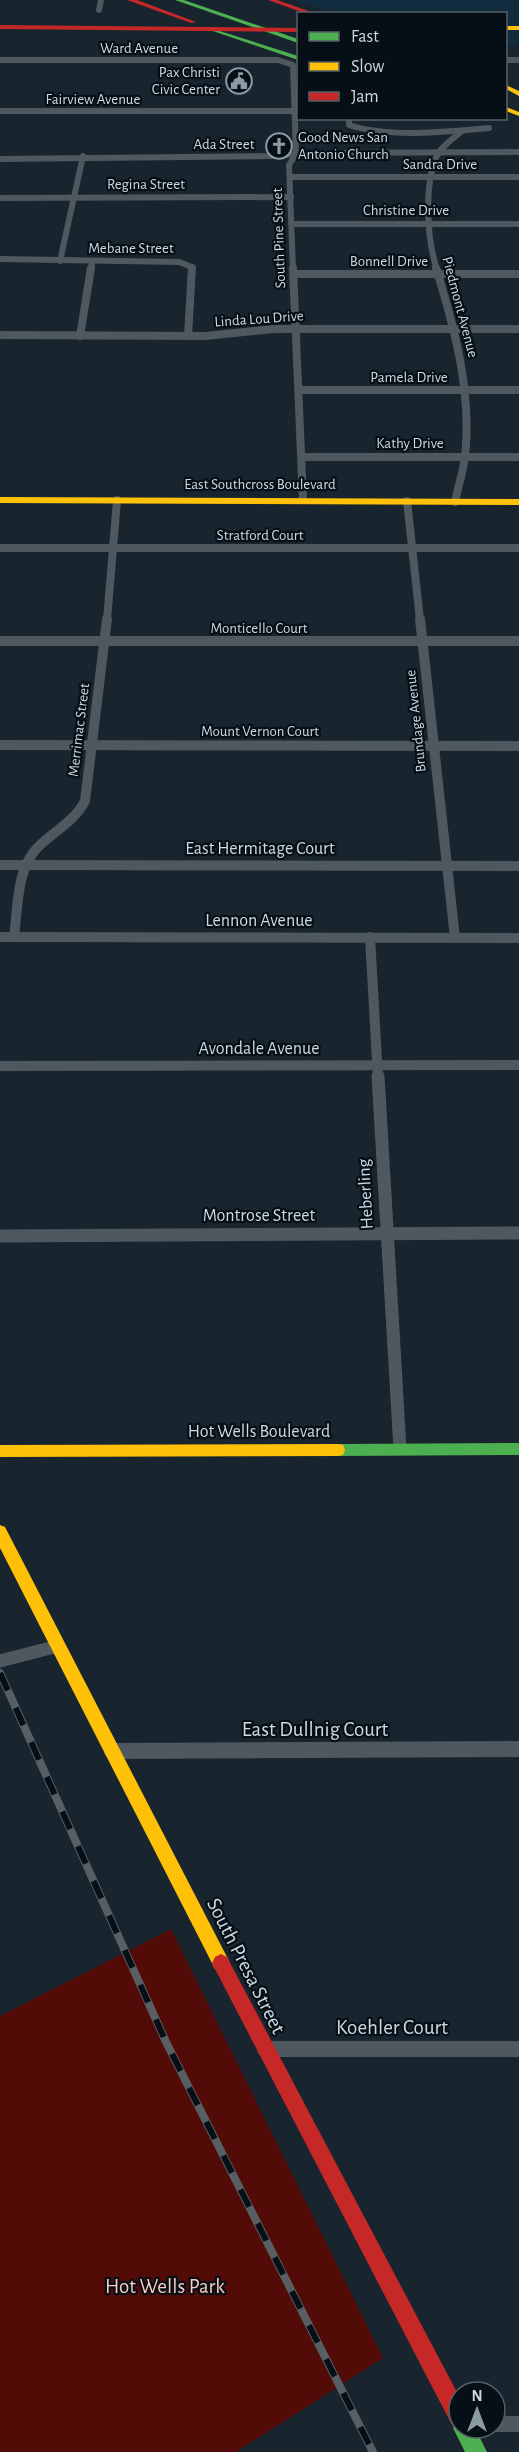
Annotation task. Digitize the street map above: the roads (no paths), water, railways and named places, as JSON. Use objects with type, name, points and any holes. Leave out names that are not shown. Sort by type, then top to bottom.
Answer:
[{"type":"main road","points":[[178,0],[230,18],[297,32]]},
{"type":"main road","points":[[217,0],[268,16],[297,32]]},
{"type":"main road","points":[[272,0],[300,12]]},
{"type":"main road","points":[[135,1],[297,58]]},
{"type":"main road","points":[[170,14],[210,21],[297,15]]},
{"type":"main road","points":[[146,27],[166,20],[170,14]]},
{"type":"main road","points":[[0,27],[209,28],[297,32]]},
{"type":"main road","name":"East Southcross Boulevard","points":[[0,500],[519,502]]},
{"type":"main road","name":"Hot Wells Boulevard","points":[[0,1451],[519,1449]]},
{"type":"main road","name":"South Presa Street","points":[[0,1532],[265,2049],[447,2395]]},
{"type":"street","points":[[99,10],[101,0]]},
{"type":"street","name":"Ward Avenue","points":[[0,60],[278,60]]},
{"type":"street","name":"South Pine Street","points":[[278,60],[293,65],[296,154],[291,160],[290,177],[303,500]]},
{"type":"street","name":"Fairview Avenue","points":[[0,111],[295,111]]},
{"type":"street","points":[[349,120],[350,125],[362,129],[462,131],[489,128]]},
{"type":"street","points":[[439,153],[462,131]]},
{"type":"street","name":"Ada Street","points":[[0,159],[83,156],[519,152]]},
{"type":"street","name":"Piedmont Avenue","points":[[439,153],[435,159],[432,177],[428,224],[430,248],[454,329],[465,390],[465,457],[455,502]]},
{"type":"street","points":[[60,261],[76,198],[83,156]]},
{"type":"street","name":"Sandra Drive","points":[[290,177],[519,177]]},
{"type":"street","name":"Regina Street","points":[[0,198],[291,197]]},
{"type":"street","name":"Christine Drive","points":[[292,224],[519,224]]},
{"type":"street","name":"Mebane Street","points":[[0,259],[92,262],[179,261],[188,264],[192,267],[189,336]]},
{"type":"street","points":[[80,336],[92,262]]},
{"type":"street","name":"Bonnell Drive","points":[[294,274],[519,274]]},
{"type":"street","name":"Linda Lou Drive","points":[[0,334],[189,336],[296,329],[519,329]]},
{"type":"street","name":"Pamela Drive","points":[[298,390],[519,390]]},
{"type":"street","name":"Kathy Drive","points":[[302,457],[519,457]]},
{"type":"street","name":"Merrimac Street","points":[[14,938],[26,866],[34,850],[82,810],[86,801],[105,641],[117,500]]},
{"type":"street","name":"Brundage Avenue","points":[[407,501],[455,938]]},
{"type":"street","name":"Stratford Court","points":[[0,548],[519,548]]},
{"type":"street","name":"Monticello Court","points":[[0,641],[519,641]]},
{"type":"street","name":"Mount Vernon Court","points":[[0,745],[519,746]]},
{"type":"street","name":"East Hermitage Court","points":[[0,866],[519,866]]},
{"type":"street","name":"Lennon Avenue","points":[[0,937],[519,938]]},
{"type":"street","name":"Heberling","points":[[370,937],[400,1449]]},
{"type":"street","name":"Avondale Avenue","points":[[0,1066],[519,1065]]},
{"type":"street","name":"Montrose Street","points":[[0,1236],[519,1233]]},
{"type":"street","points":[[0,1661],[58,1646]]},
{"type":"street","name":"East Dullnig Court","points":[[112,1751],[519,1749]]},
{"type":"street","name":"Koehler Court","points":[[265,2049],[519,2049]]},
{"type":"railway","points":[[0,1673],[166,2042],[373,2452]]},
{"type":"place","name":"Pax Christi Civic Center","points":[[239,81]]},
{"type":"place","name":"Good News San Antonio Church","points":[[279,146]]},
{"type":"park label","name":"Hot Wells Park","points":[[165,2286]]}]
